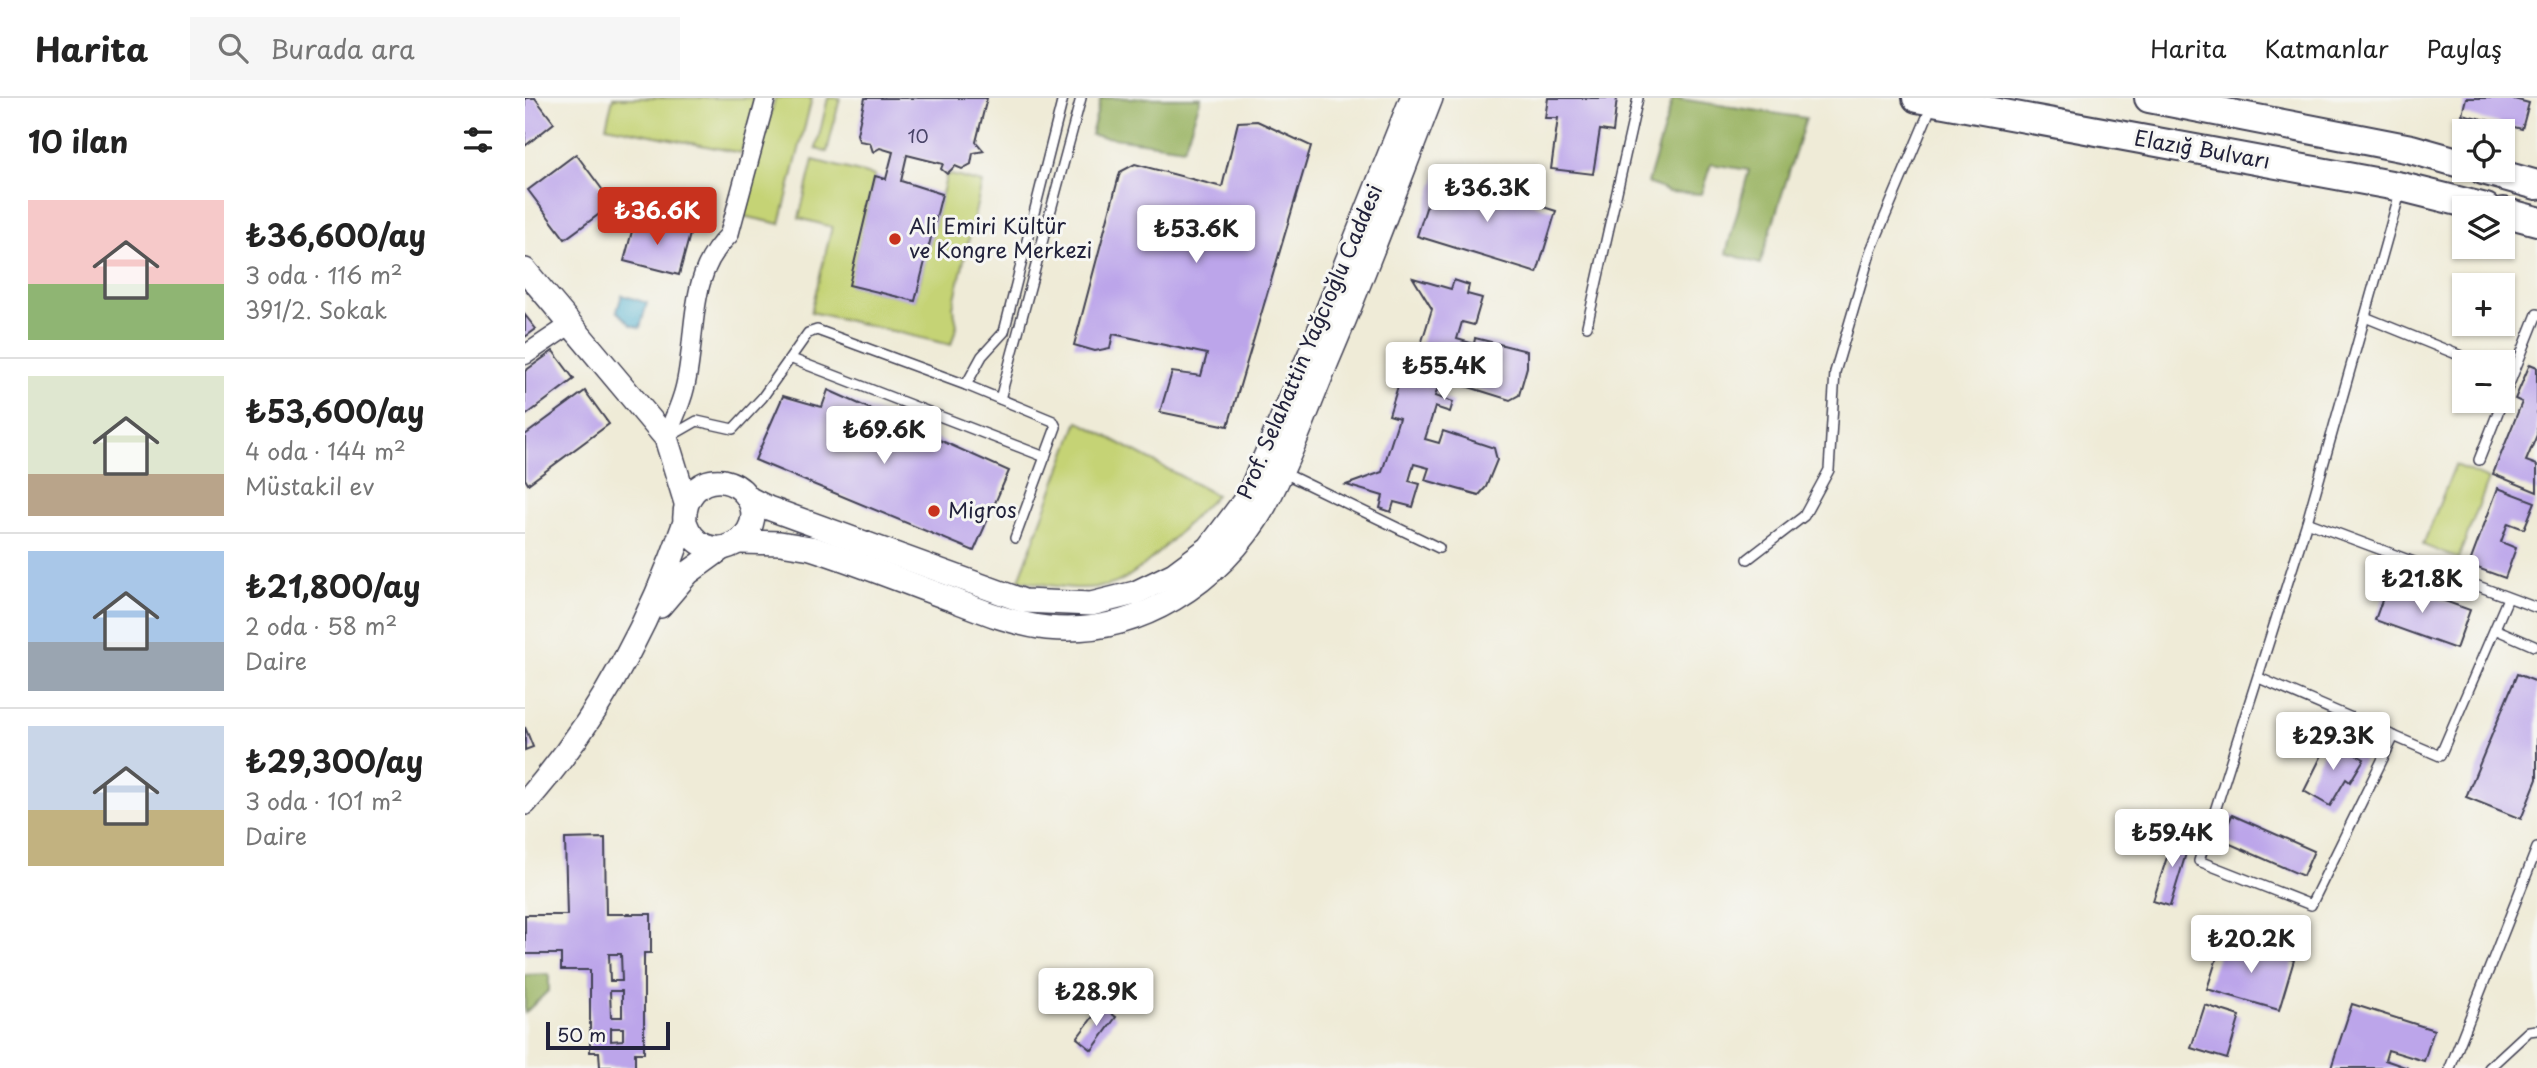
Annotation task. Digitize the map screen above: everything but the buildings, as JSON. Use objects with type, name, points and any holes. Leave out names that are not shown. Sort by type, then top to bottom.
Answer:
[{"type":"main road","name":"Elazığ Bulvarı","points":[[2149,98],[2411,149],[2452,161]]},
{"type":"main road","name":"Elazığ Bulvarı","points":[[1926,100],[2402,187],[2452,200]]},
{"type":"main road","points":[[2515,179],[2537,185]]},
{"type":"main road","points":[[2515,215],[2537,221]]},
{"type":"street","points":[[730,545],[711,548],[694,539],[668,443],[685,388],[699,281],[713,251],[729,234],[766,98]]},
{"type":"street","name":"Prof. Selahattin Yağcıoğlu Caddesi","points":[[748,498],[807,523],[1024,601],[1057,605],[1091,604],[1135,593],[1174,574],[1224,532],[1258,476],[1412,98]]},
{"type":"street","name":"Prof. Selahattin Yağcıoğlu Caddesi","points":[[730,545],[781,542],[811,548],[1018,622],[1047,628],[1094,627],[1142,615],[1166,604],[1205,578],[1251,526],[1280,471],[1345,319],[1430,98]]},
{"type":"street","points":[[525,270],[568,326],[668,443],[716,481],[735,485],[748,498],[752,517],[750,527],[730,545],[688,573],[650,615]]},
{"type":"street","points":[[525,355],[568,326]]},
{"type":"street","points":[[525,803],[591,718],[650,615],[686,512],[698,488],[716,481]]},
{"type":"lane","points":[[966,385],[982,356],[1004,332],[1063,98]]},
{"type":"lane","points":[[1000,399],[1081,98]]},
{"type":"lane","points":[[1587,326],[1638,98]]},
{"type":"lane","points":[[1748,559],[1804,516],[1829,470],[1835,372],[1871,250],[1926,100]]},
{"type":"lane","points":[[2394,736],[2311,905],[2199,861],[2307,522],[2402,187]]},
{"type":"lane","points":[[2515,369],[2537,314]]},
{"type":"lane","points":[[2365,317],[2452,352]]},
{"type":"lane","points":[[668,443],[697,421],[733,429],[792,359],[808,333],[825,331],[1052,421],[1056,427],[1015,538]]},
{"type":"lane","points":[[792,359],[1045,457]]},
{"type":"lane","points":[[2479,460],[2498,413]]},
{"type":"lane","points":[[1280,471],[1439,548]]},
{"type":"lane","points":[[2307,522],[2537,608]]},
{"type":"lane","points":[[2259,678],[2440,756],[2508,598]]},
{"type":"lane","points":[[2494,629],[2534,646]]},
{"type":"lane","points":[[2450,1068],[2537,849]]},
{"type":"lane","points":[[2489,1068],[2529,1031],[2537,1030]]},
{"type":"green space","points":[[613,98],[756,98],[741,153],[606,126]]},
{"type":"green space","points":[[775,98],[812,98],[780,224],[743,216]]},
{"type":"green space","points":[[828,98],[840,98],[827,152],[816,149]]},
{"type":"green space","points":[[1101,98],[1201,98],[1184,148],[1091,135]]},
{"type":"green space","points":[[1673,98],[1806,118],[1760,264],[1726,253],[1749,170],[1711,164],[1701,194],[1669,192],[1648,183]]},
{"type":"green space","points":[[813,160],[875,176],[850,285],[915,300],[947,174],[982,183],[953,307],[957,325],[951,345],[811,312],[832,227],[799,218]]},
{"type":"green space","points":[[1078,421],[1216,495],[1150,560],[1122,580],[1110,585],[1087,588],[1019,580]]},
{"type":"green space","points":[[2455,465],[2489,479],[2458,559],[2423,545]]},
{"type":"green space","points":[[549,974],[549,990],[525,1013],[525,975]]},
{"type":"water","points":[[622,295],[647,303],[640,328],[631,325],[617,311]]},
{"type":"place","name":"Ali Emiri Kültür ve Kongre Merkezi","points":[[895,239]]},
{"type":"place","name":"Migros","points":[[934,511]]}]
